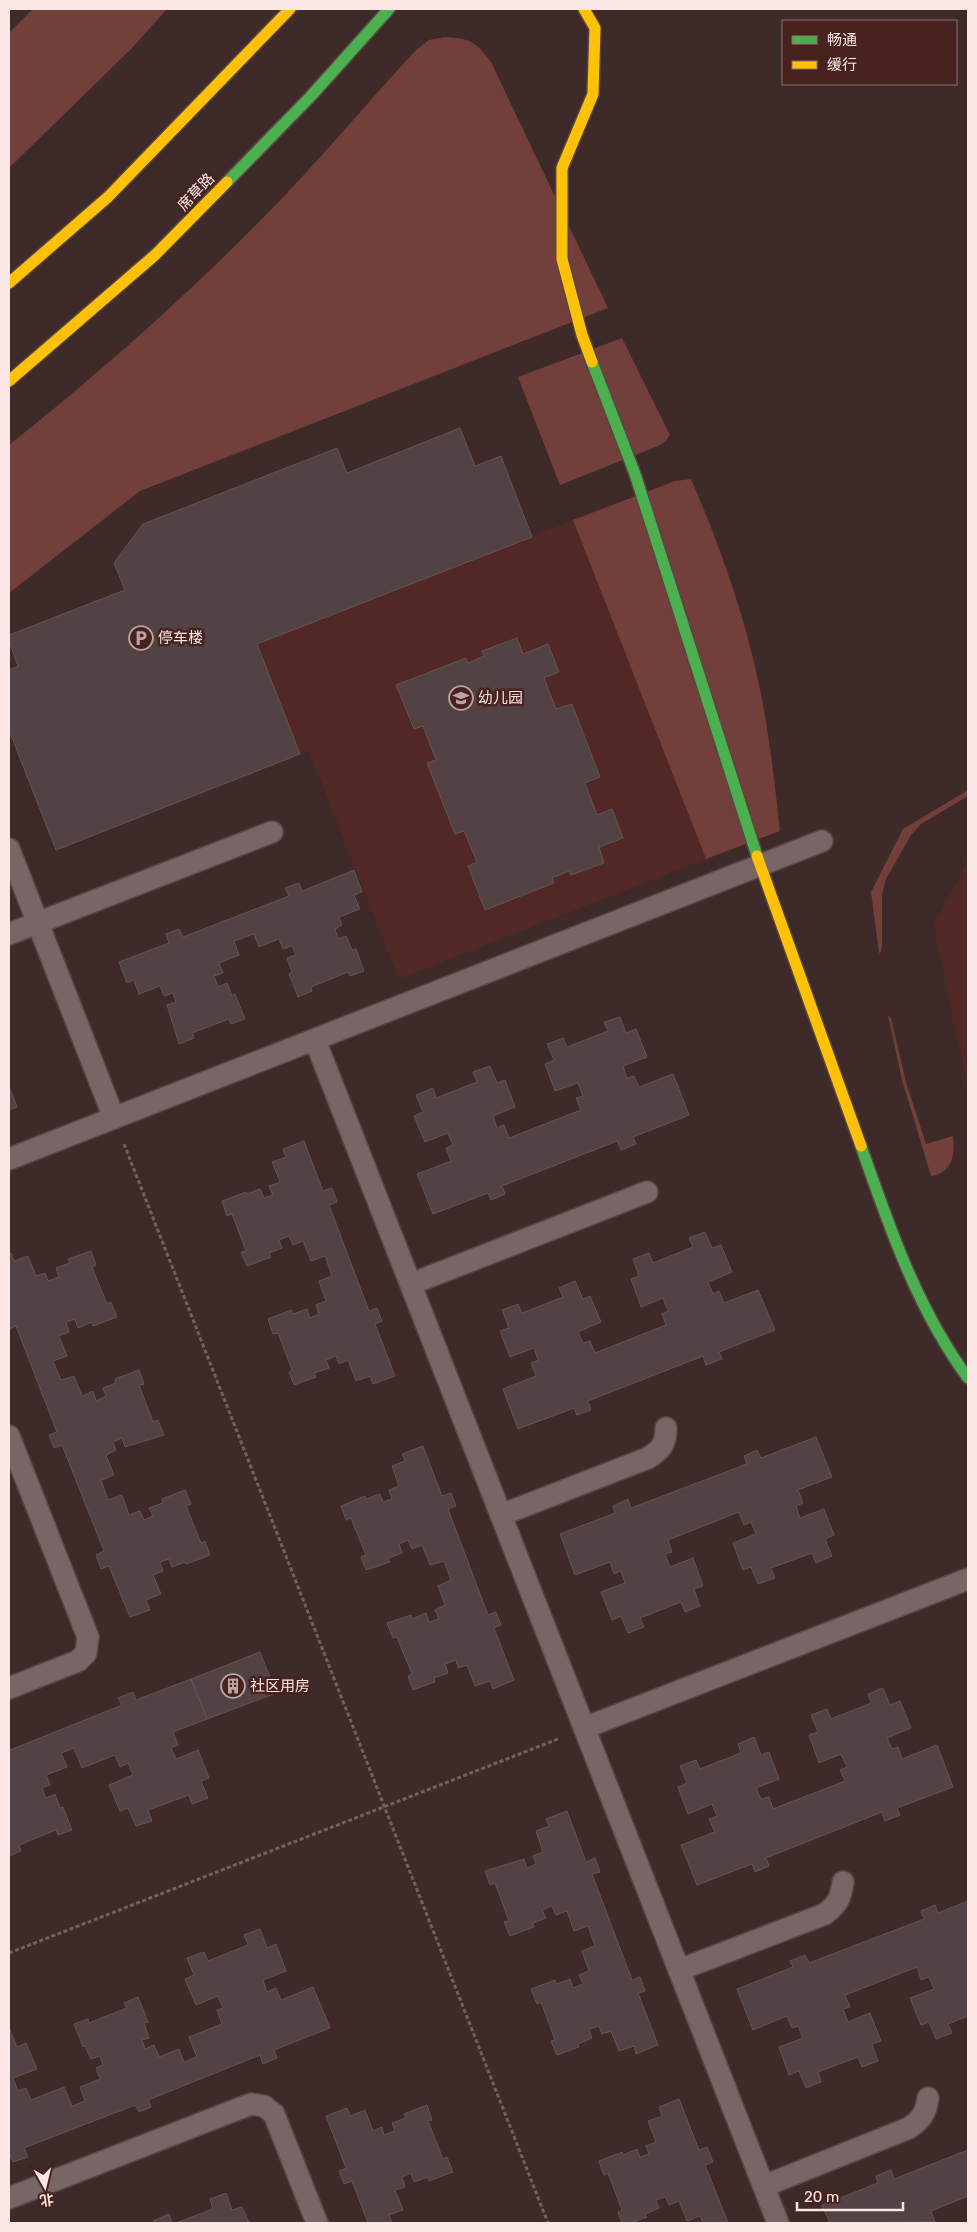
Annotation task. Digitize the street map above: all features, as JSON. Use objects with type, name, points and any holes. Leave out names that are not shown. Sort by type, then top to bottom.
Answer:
[{"type":"street","points":[[9,283],[108,197],[290,9]]},
{"type":"street","name":"席草路","points":[[9,381],[155,256],[312,96],[389,9]]},
{"type":"street","points":[[584,9],[595,28],[593,94],[562,168],[562,259],[582,335],[636,474],[760,866],[897,1247],[946,1348],[968,1378]]},
{"type":"lane","points":[[9,934],[272,832]]},
{"type":"lane","points":[[9,1159],[822,841]]},
{"type":"lane","points":[[9,848],[114,1118]]},
{"type":"lane","points":[[314,1040],[778,2223]]},
{"type":"lane","points":[[411,1284],[646,1192]]},
{"type":"lane","points":[[500,1515],[648,1458],[660,1451],[666,1440],[666,1428]]},
{"type":"lane","points":[[9,1440],[88,1637],[86,1653],[78,1661],[9,1688]]},
{"type":"lane","points":[[584,1728],[968,1579]]},
{"type":"lane","points":[[679,1970],[825,1914],[836,1906],[842,1896],[843,1882]]},
{"type":"lane","points":[[764,2186],[909,2128],[922,2119],[927,2108],[928,2098]]},
{"type":"lane","points":[[9,2198],[251,2104],[264,2106],[274,2114],[316,2223]]},
{"type":"path","points":[[114,1118],[548,2223]]},
{"type":"path","points":[[9,1953],[584,1728]]},
{"type":"shaded area","points":[[33,9],[167,9],[132,48],[9,168],[9,33]]},
{"type":"shaded area","points":[[445,37],[472,42],[477,45],[491,62],[608,308],[140,491],[9,593],[9,445],[138,337],[230,251],[300,179],[416,50],[429,40]]},
{"type":"shaded area","points":[[622,338],[670,435],[666,441],[658,446],[560,485],[518,377]]},
{"type":"shaded area","points":[[691,479],[726,567],[753,660],[768,736],[780,831],[706,859],[573,520],[675,481]]},
{"type":"shaded area","name":"幼儿园","points":[[573,520],[706,859],[399,979],[309,751],[300,754],[257,644]]},
{"type":"shaded area","points":[[968,790],[968,796],[921,824],[911,835],[886,879],[882,894],[882,945],[881,952],[879,953],[871,892],[903,829]]},
{"type":"shaded area","points":[[968,860],[968,1083],[967,1084],[934,925]]},
{"type":"shaded area","points":[[888,1015],[891,1018],[906,1082],[926,1144],[953,1136],[954,1149],[951,1162],[944,1171],[938,1174],[931,1176],[902,1080]]},
{"type":"building","name":"停车楼","points":[[460,428],[475,466],[501,456],[532,537],[257,644],[300,754],[56,850],[9,730],[9,670],[18,666],[9,641],[9,635],[125,590],[114,563],[143,524],[337,448],[347,473]]},
{"type":"building","points":[[517,638],[523,654],[548,644],[559,672],[544,678],[556,709],[572,704],[600,777],[585,783],[597,815],[612,809],[623,838],[599,847],[604,863],[571,875],[569,871],[552,878],[554,883],[485,910],[468,866],[477,862],[464,831],[455,834],[427,763],[436,760],[423,726],[414,729],[396,685],[466,658],[468,663],[484,656],[482,651]]},
{"type":"building","points":[[354,870],[362,892],[354,895],[360,909],[339,917],[342,925],[335,929],[338,939],[346,936],[352,950],[356,949],[364,971],[350,976],[348,972],[311,987],[312,991],[298,997],[289,974],[292,972],[287,958],[296,955],[292,946],[283,949],[279,939],[259,947],[254,934],[234,941],[239,955],[219,963],[223,973],[214,976],[218,987],[227,983],[232,996],[235,994],[245,1019],[231,1024],[229,1019],[192,1033],[194,1038],[179,1044],[167,1005],[176,1002],[173,993],[164,996],[160,986],[139,994],[134,980],[127,983],[119,962],[169,943],[166,934],[179,929],[183,937],[289,896],[285,888],[299,883],[302,891]]},
{"type":"building","points":[[620,1017],[626,1033],[636,1029],[647,1057],[623,1066],[627,1078],[634,1076],[639,1087],[673,1074],[689,1115],[633,1137],[636,1144],[621,1150],[617,1141],[502,1186],[505,1194],[491,1200],[488,1193],[433,1214],[417,1174],[451,1161],[446,1148],[453,1145],[448,1133],[425,1142],[414,1116],[423,1112],[416,1095],[433,1088],[436,1098],[477,1082],[473,1072],[490,1066],[497,1083],[505,1080],[515,1107],[493,1116],[497,1128],[504,1125],[509,1138],[581,1110],[576,1098],[583,1096],[578,1083],[555,1091],[545,1064],[554,1060],[547,1044],[563,1038],[567,1047],[608,1031],[604,1022]]},
{"type":"building","points":[[9,1086],[17,1107],[9,1110]]},
{"type":"building","points":[[304,1141],[323,1191],[332,1188],[337,1202],[329,1205],[369,1311],[377,1308],[382,1321],[375,1324],[395,1376],[373,1384],[370,1376],[356,1381],[348,1360],[339,1364],[336,1356],[326,1360],[329,1368],[314,1373],[316,1377],[294,1385],[289,1372],[292,1370],[278,1333],[273,1334],[268,1319],[291,1310],[293,1314],[307,1309],[310,1318],[319,1314],[316,1305],[326,1301],[319,1281],[332,1276],[325,1256],[311,1261],[303,1241],[293,1245],[289,1236],[279,1240],[282,1248],[269,1253],[271,1257],[247,1266],[241,1252],[246,1251],[232,1214],[227,1216],[222,1201],[260,1189],[264,1198],[273,1195],[269,1186],[280,1182],[272,1162],[286,1157],[283,1149]]},
{"type":"building","points":[[705,1232],[712,1248],[721,1245],[732,1272],[708,1282],[713,1294],[719,1291],[724,1303],[758,1290],[775,1330],[719,1352],[722,1359],[706,1365],[703,1356],[588,1401],[591,1410],[577,1415],[574,1408],[518,1429],[503,1389],[536,1376],[531,1363],[538,1360],[534,1348],[510,1357],[500,1331],[509,1328],[502,1310],[518,1304],[522,1313],[563,1297],[559,1288],[575,1281],[583,1299],[590,1296],[601,1322],[578,1332],[583,1343],[590,1341],[595,1353],[666,1325],[662,1314],[668,1311],[663,1298],[641,1307],[631,1279],[639,1276],[633,1259],[649,1253],[653,1263],[693,1247],[689,1238]]},
{"type":"building","points":[[91,1251],[96,1265],[92,1267],[107,1304],[111,1302],[117,1317],[93,1326],[92,1322],[78,1328],[75,1319],[66,1322],[69,1332],[59,1336],[67,1356],[53,1361],[61,1380],[74,1376],[82,1396],[93,1391],[96,1401],[106,1396],[103,1388],[116,1383],[115,1379],[139,1370],[144,1384],[139,1385],[153,1422],[158,1420],[164,1435],[125,1447],[122,1438],[113,1442],[116,1450],[106,1455],[114,1475],[101,1480],[108,1500],[122,1495],[129,1515],[140,1511],[144,1520],[153,1516],[149,1508],[163,1503],[162,1499],[185,1490],[191,1504],[186,1506],[201,1543],[205,1541],[210,1555],[172,1567],[169,1559],[160,1562],[163,1571],[153,1575],[161,1594],[146,1600],[150,1610],[130,1617],[109,1566],[101,1569],[96,1555],[104,1551],[62,1445],[54,1448],[49,1435],[57,1432],[16,1326],[9,1329],[9,1254],[11,1253],[14,1261],[28,1256],[36,1276],[45,1273],[48,1281],[59,1277],[56,1268],[70,1263],[68,1259]]},
{"type":"building","points":[[816,1437],[832,1477],[798,1490],[803,1503],[796,1506],[800,1518],[824,1509],[834,1535],[825,1539],[832,1556],[816,1563],[812,1553],[771,1568],[775,1578],[758,1584],[751,1567],[743,1570],[733,1543],[756,1534],[751,1522],[744,1525],[739,1512],[668,1540],[672,1552],[665,1554],[670,1567],[693,1558],[703,1586],[694,1589],[700,1606],[685,1612],[681,1602],[640,1618],[644,1627],[628,1633],[621,1616],[612,1620],[601,1592],[625,1583],[621,1571],[614,1574],[610,1562],[575,1575],[560,1534],[615,1513],[613,1506],[628,1499],[631,1508],[747,1464],[744,1456],[757,1450],[761,1458]]},
{"type":"building","points":[[423,1446],[442,1496],[451,1493],[456,1506],[448,1509],[488,1615],[496,1612],[501,1625],[494,1628],[514,1680],[493,1689],[490,1681],[475,1686],[467,1665],[458,1668],[456,1660],[445,1664],[448,1673],[434,1678],[435,1682],[413,1690],[408,1676],[412,1674],[397,1637],[393,1638],[387,1623],[411,1615],[412,1619],[426,1613],[429,1622],[439,1619],[435,1610],[445,1605],[438,1586],[451,1580],[444,1561],[430,1565],[422,1545],[412,1549],[408,1540],[399,1544],[402,1553],[388,1558],[390,1562],[366,1570],[361,1557],[366,1555],[351,1518],[346,1520],[341,1506],[365,1496],[366,1499],[380,1494],[383,1502],[392,1499],[389,1490],[399,1486],[392,1466],[405,1461],[402,1454]]},
{"type":"building","name":"社区用房","points":[[260,1652],[276,1693],[207,1719],[191,1679]]},
{"type":"building","points":[[191,1679],[207,1719],[173,1732],[178,1745],[171,1748],[176,1759],[198,1750],[209,1778],[201,1781],[208,1798],[192,1804],[189,1795],[148,1810],[152,1821],[136,1826],[128,1808],[120,1811],[109,1785],[133,1775],[128,1763],[120,1767],[115,1755],[82,1768],[74,1748],[61,1753],[67,1767],[46,1775],[50,1785],[42,1788],[46,1798],[55,1794],[60,1808],[63,1807],[72,1830],[58,1835],[56,1830],[19,1845],[21,1851],[9,1856],[9,1745],[10,1750],[122,1705],[118,1698],[133,1692],[136,1700]]},
{"type":"building","points":[[883,1688],[890,1705],[900,1701],[911,1728],[887,1738],[892,1749],[898,1747],[902,1759],[937,1745],[953,1787],[897,1808],[900,1815],[885,1821],[882,1812],[766,1858],[769,1866],[755,1872],[752,1864],[697,1885],[681,1845],[715,1832],[709,1819],[717,1816],[712,1804],[688,1814],[678,1787],[687,1783],[680,1766],[696,1760],[700,1769],[741,1753],[738,1744],[754,1737],[761,1755],[769,1752],[779,1779],[756,1788],[761,1799],[769,1797],[773,1809],[845,1781],[840,1770],[847,1767],[841,1754],[819,1763],[809,1735],[818,1732],[811,1715],[827,1709],[831,1719],[871,1703],[868,1694]]},
{"type":"building","points":[[567,1811],[586,1862],[595,1858],[600,1872],[592,1874],[632,1980],[640,1977],[645,1991],[638,1993],[658,2045],[636,2054],[634,2046],[619,2051],[611,2031],[602,2034],[599,2026],[589,2029],[592,2038],[578,2044],[579,2047],[557,2055],[551,2041],[555,2040],[541,2002],[537,2004],[531,1989],[555,1980],[556,1984],[570,1979],[573,1988],[583,1984],[579,1975],[589,1971],[582,1951],[595,1946],[588,1926],[574,1931],[567,1911],[556,1915],[552,1906],[542,1910],[546,1918],[533,1923],[534,1927],[510,1936],[504,1922],[509,1921],[495,1883],[490,1885],[485,1871],[524,1859],[527,1868],[536,1864],[533,1856],[543,1852],[536,1831],[549,1826],[546,1819]]},
{"type":"building","points":[[968,1901],[968,2016],[948,2024],[952,2033],[936,2039],[929,2022],[921,2025],[910,1998],[934,1989],[929,1977],[921,1980],[917,1967],[845,1995],[850,2007],[843,2009],[848,2022],[870,2013],[881,2041],[872,2044],[878,2061],[862,2067],[858,2057],[818,2072],[821,2082],[806,2088],[799,2071],[789,2075],[779,2047],[803,2038],[798,2026],[792,2028],[787,2016],[753,2030],[737,1989],[793,1967],[790,1961],[805,1955],[809,1963],[924,1919],[921,1911],[935,1905],[938,1913]]},
{"type":"building","points":[[260,1929],[267,1948],[276,1944],[286,1971],[263,1980],[267,1992],[276,1988],[281,2000],[313,1987],[330,2028],[274,2050],[277,2058],[263,2064],[260,2055],[148,2100],[151,2107],[139,2112],[135,2105],[24,2148],[28,2157],[13,2162],[9,2154],[9,2028],[17,2047],[26,2043],[37,2069],[13,2078],[18,2091],[26,2088],[31,2100],[64,2087],[72,2106],[85,2101],[80,2087],[100,2079],[96,2068],[103,2065],[100,2056],[91,2059],[85,2046],[83,2047],[74,2024],[88,2019],[89,2023],[127,2008],[124,2003],[138,1997],[148,2022],[144,2023],[149,2038],[142,2040],[145,2049],[154,2045],[159,2057],[179,2049],[184,2062],[197,2057],[189,2037],[222,2024],[217,2010],[223,2008],[218,1996],[196,2005],[185,1979],[194,1975],[187,1958],[204,1952],[208,1961],[248,1945],[244,1935]]},
{"type":"building","points":[[679,2099],[699,2150],[707,2147],[713,2162],[705,2165],[728,2223],[703,2223],[700,2216],[687,2221],[679,2201],[669,2205],[665,2197],[656,2200],[659,2208],[645,2214],[647,2217],[630,2223],[622,2223],[618,2212],[622,2210],[608,2173],[604,2175],[599,2161],[622,2152],[623,2155],[637,2149],[640,2157],[649,2154],[646,2146],[656,2142],[648,2121],[662,2116],[659,2107]]},
{"type":"building","points":[[427,2105],[432,2120],[428,2121],[443,2159],[447,2157],[453,2172],[429,2181],[428,2177],[414,2182],[411,2173],[402,2177],[405,2187],[395,2190],[403,2210],[389,2215],[392,2223],[368,2223],[352,2181],[344,2184],[339,2171],[346,2168],[326,2116],[347,2108],[350,2116],[365,2110],[373,2131],[382,2127],[384,2135],[395,2131],[392,2123],[406,2118],[404,2114]]},
{"type":"building","points":[[968,2150],[968,2196],[931,2211],[935,2222],[830,2223],[822,2205],[878,2183],[876,2176],[891,2170],[894,2179]]},
{"type":"building","points":[[226,2193],[232,2210],[242,2207],[249,2223],[176,2223],[213,2209],[210,2199]]},
{"type":"building","points":[[169,2214],[172,2223],[154,2223],[153,2221]]},
{"type":"traffic: fast","points":[[227,182],[311,96],[389,9]]},
{"type":"traffic: fast","points":[[592,362],[635,474],[757,856]]},
{"type":"traffic: fast","points":[[861,1146],[882,1206],[919,1295],[950,1352],[968,1378]]},
{"type":"traffic: slow","points":[[9,283],[108,197],[290,9]]},
{"type":"traffic: slow","points":[[584,9],[595,28],[593,94],[562,168],[562,259],[582,335],[592,362]]},
{"type":"traffic: slow","points":[[9,381],[155,255],[227,182]]},
{"type":"traffic: slow","points":[[757,856],[861,1146]]},
{"type":"place","name":"停车楼","points":[[141,638]]},
{"type":"place","name":"幼儿园","points":[[461,698]]},
{"type":"place","name":"社区用房","points":[[233,1686]]}]
